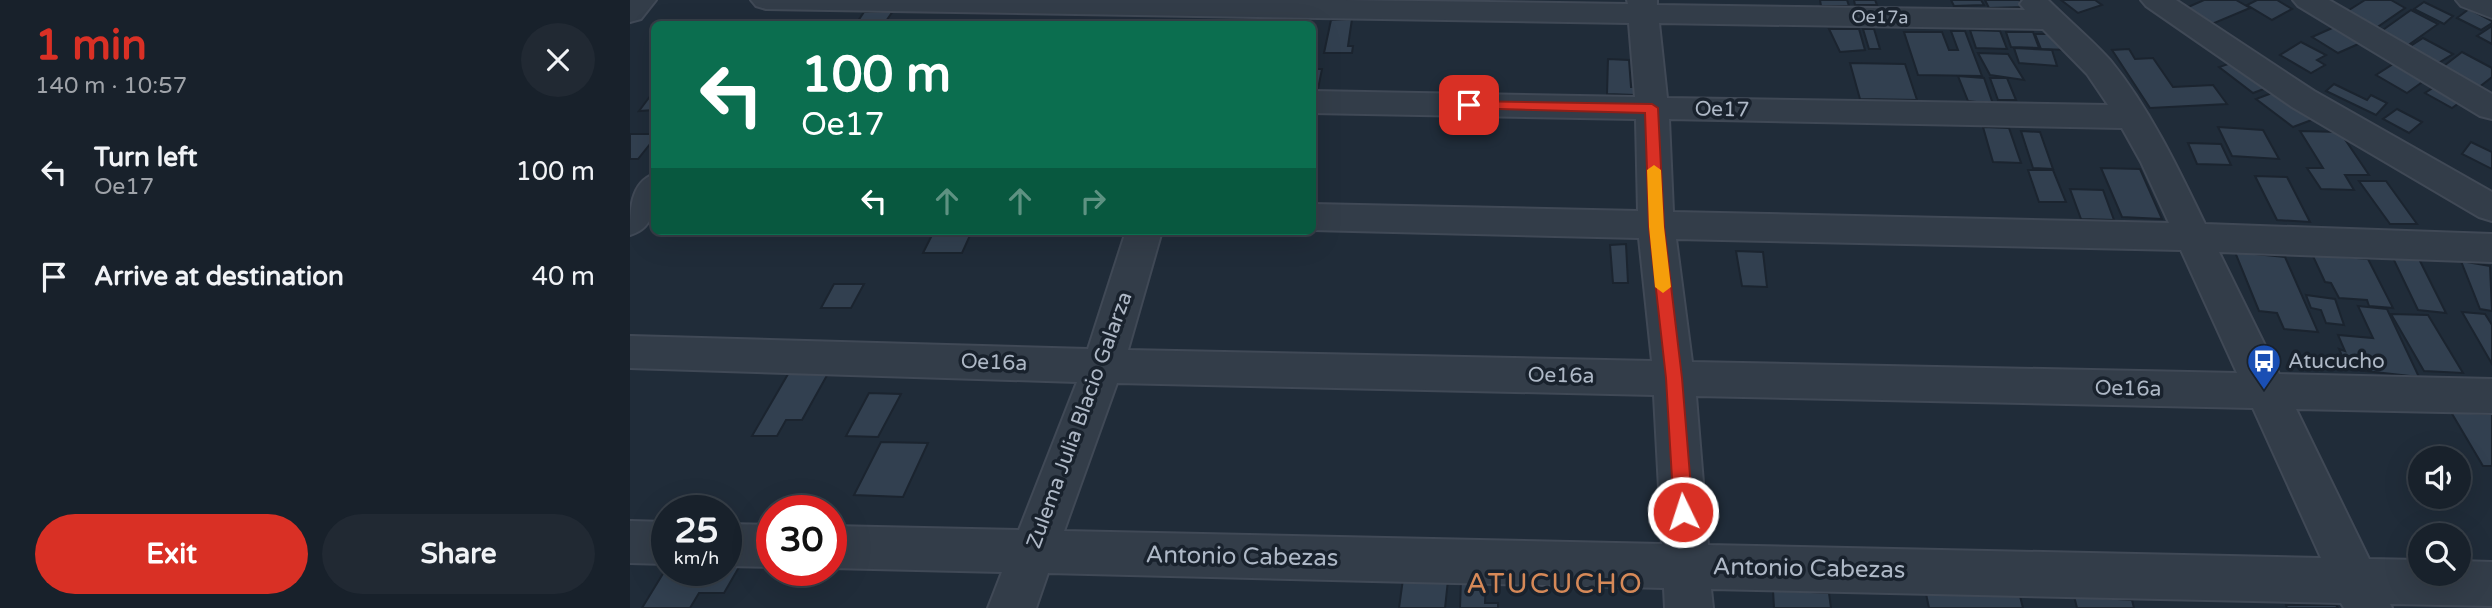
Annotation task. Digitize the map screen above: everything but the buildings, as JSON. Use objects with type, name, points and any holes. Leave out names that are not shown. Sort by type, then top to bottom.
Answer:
[{"type":"street","points":[[630,13],[641,0]]},
{"type":"street","name":"Oe17a","points":[[766,0],[1206,10],[1643,7],[2041,10]]},
{"type":"street","points":[[769,21],[783,0]]},
{"type":"street","points":[[2156,0],[2303,99],[2492,208]]},
{"type":"street","points":[[2308,0],[2492,108]]},
{"type":"street","points":[[2471,0],[2492,9]]},
{"type":"street","points":[[1643,7],[1652,108],[1656,227],[1674,378],[1688,587]]},
{"type":"street","points":[[2041,10],[2098,67],[2132,117],[2194,237],[2361,593]]},
{"type":"street","name":"Oe17","points":[[1316,102],[2132,117]]},
{"type":"street","points":[[1316,218],[2194,237],[2492,248]]},
{"type":"street","name":"Zulema Julia Blacio Galarza","points":[[1012,608],[1103,366],[1143,235]]},
{"type":"street","name":"Oe16a","points":[[630,352],[1103,366],[2492,396]]},
{"type":"street","points":[[630,542],[651,543]]},
{"type":"street","name":"Antonio Cabezas","points":[[847,547],[1032,551],[1688,587],[2361,593],[2492,584]]},
{"type":"slow traffic","points":[[1654,170],[1656,227],[1663,287]]},
{"type":"place","name":"Atucucho","points":[[2264,391]]},
{"type":"district","name":"ATUCUCHO","points":[[1555,583]]},
{"type":"route","points":[[1469,105],[1652,108],[1656,227],[1674,378],[1683,512]]}]
